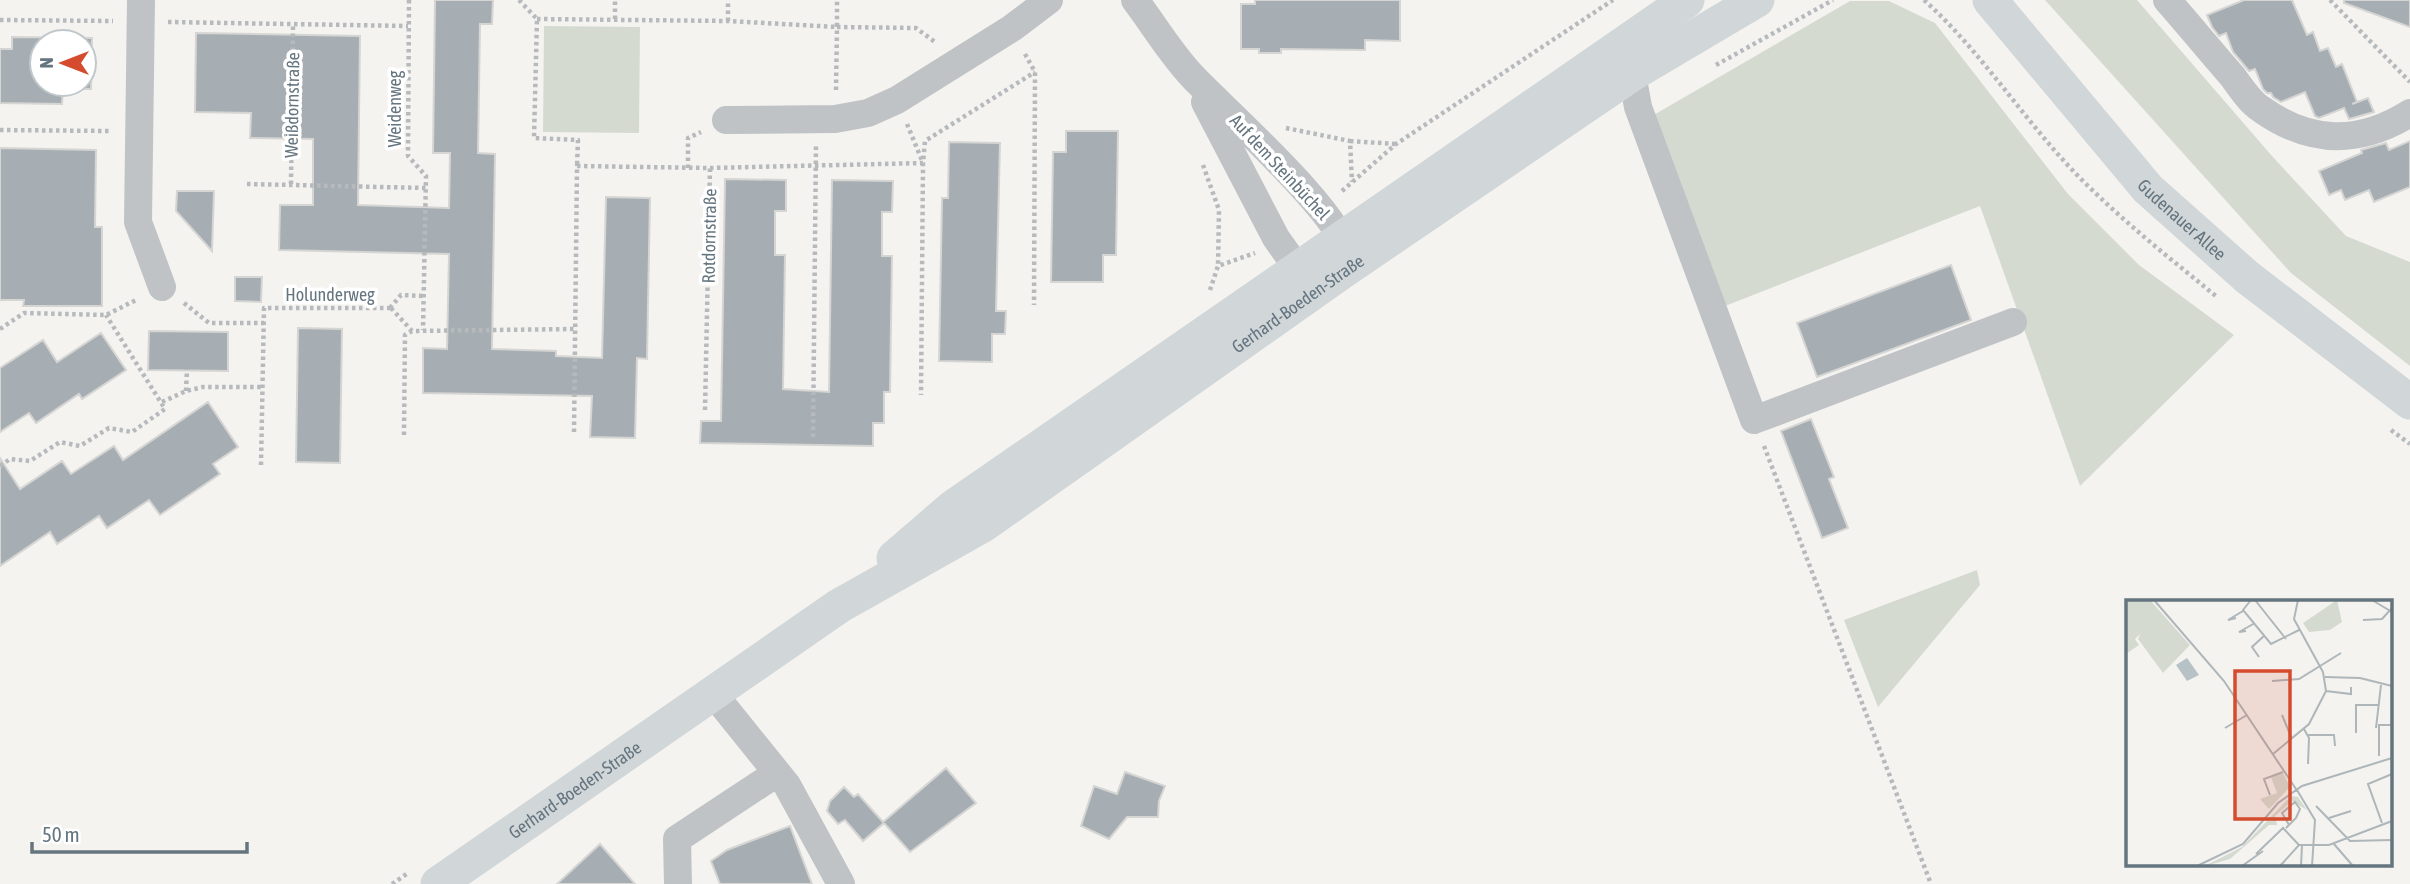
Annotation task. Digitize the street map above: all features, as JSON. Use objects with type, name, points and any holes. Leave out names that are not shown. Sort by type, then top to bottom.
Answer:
[{"type":"main road","name":"Gerhard-Boeden-Straße","points":[[438,884],[839,606],[983,525],[1328,264],[1687,0]]},
{"type":"main road","name":"Gerhard-Boeden-Straße","points":[[1328,264],[1632,74],[1757,0]]},
{"type":"main road","name":"Gudenauer Allee","points":[[2002,9],[2148,190],[2247,277],[2410,402]]},
{"type":"street","points":[[726,120],[835,119],[868,113],[897,100],[1012,28],[1049,0]]},
{"type":"street","name":"Auf dem Steinbüchel","points":[[1135,0],[1191,75],[1321,206],[1328,264]]},
{"type":"street","points":[[2167,0],[2259,108],[2300,131],[2332,137],[2359,136],[2394,123],[2410,113]]},
{"type":"street","points":[[141,11],[138,222],[162,287]]},
{"type":"street","points":[[1632,74],[1639,107],[1754,420],[2014,322]]},
{"type":"street","name":"Auf dem Steinbüchel","points":[[1191,75],[1276,238],[1328,264]]},
{"type":"street","points":[[712,692],[787,785],[841,884]]},
{"type":"street","points":[[678,884],[677,839],[777,773]]},
{"type":"path","name":"Weidenweg","points":[[409,0],[408,156],[426,176],[424,330]]},
{"type":"path","points":[[519,0],[537,19],[534,138],[578,140],[574,432]]},
{"type":"path","points":[[615,0],[615,19]]},
{"type":"path","points":[[728,21],[729,0]]},
{"type":"path","points":[[837,0],[837,55]]},
{"type":"path","points":[[1711,67],[1833,0]]},
{"type":"path","points":[[2330,0],[2410,82]]},
{"type":"path","points":[[141,11],[293,25],[408,26]]},
{"type":"path","points":[[537,19],[728,21],[916,28],[959,60]]},
{"type":"path","points":[[0,20],[93,20]]},
{"type":"path","name":"Weißdornstraße","points":[[291,184],[293,25]]},
{"type":"path","points":[[1012,28],[1035,72],[1034,305]]},
{"type":"path","points":[[921,395],[925,141],[1035,72]]},
{"type":"path","points":[[897,100],[923,163]]},
{"type":"path","name":"Rotdornstraße","points":[[688,168],[688,138],[726,120]]},
{"type":"path","points":[[0,130],[139,132]]},
{"type":"path","points":[[1350,141],[1396,144]]},
{"type":"path","name":"Rotdornstraße","points":[[705,410],[710,169],[923,163]]},
{"type":"path","points":[[1202,163],[1219,209],[1219,266]]},
{"type":"path","points":[[577,166],[710,169]]},
{"type":"path","points":[[813,437],[817,167]]},
{"type":"path","points":[[247,184],[426,188]]},
{"type":"path","points":[[0,328],[24,313],[106,315],[162,287],[209,323],[264,323],[261,465]]},
{"type":"path","points":[[411,331],[390,308],[401,295],[424,296]]},
{"type":"path","name":"Holunderweg","points":[[264,323],[264,308],[390,308]]},
{"type":"path","points":[[0,466],[10,459],[30,461],[60,442],[80,446],[109,428],[132,432],[165,409],[106,315]]},
{"type":"path","points":[[404,435],[405,335],[411,331],[574,329]]},
{"type":"path","points":[[186,391],[187,369]]},
{"type":"path","points":[[162,402],[203,387],[262,387]]},
{"type":"path","points":[[1754,420],[1931,884]]},
{"type":"shaded area","points":[[2045,0],[2137,0],[2272,156],[2346,236],[2410,262],[2410,366],[2291,273]]},
{"type":"shaded area","points":[[1850,1],[1889,1],[1935,23],[2068,194],[2139,265],[2234,335],[2080,486],[1980,206],[1725,306],[1652,116]]},
{"type":"shaded area","points":[[544,26],[640,27],[639,133],[543,132]]},
{"type":"shaded area","points":[[1977,570],[1980,585],[1878,707],[1844,620]]},
{"type":"building","points":[[435,0],[493,0],[492,24],[480,24],[478,153],[495,154],[492,349],[556,351],[556,356],[602,358],[606,197],[650,198],[647,359],[637,358],[635,438],[590,437],[592,396],[423,393],[423,348],[447,349],[449,254],[279,250],[280,205],[313,205],[313,139],[250,138],[251,113],[195,112],[196,33],[360,36],[358,205],[449,208],[450,153],[433,153]]},
{"type":"building","points":[[1255,0],[1400,0],[1400,41],[1365,40],[1365,50],[1281,49],[1281,53],[1259,53],[1259,49],[1241,49],[1241,4],[1255,4]]},
{"type":"building","points":[[2244,0],[2292,0],[2307,35],[2313,32],[2320,51],[2328,48],[2336,67],[2342,64],[2357,102],[2352,104],[2368,98],[2374,112],[2349,119],[2344,108],[2319,118],[2315,116],[2305,92],[2281,102],[2271,93],[2267,93],[2255,69],[2249,71],[2233,52],[2226,33],[2219,36],[2207,15]]},
{"type":"building","points":[[2344,0],[2410,0],[2410,27],[2344,3]]},
{"type":"building","points":[[12,37],[28,37],[28,98],[62,98],[62,104],[0,103],[0,49],[12,49]]},
{"type":"building","points":[[1066,131],[1118,131],[1116,255],[1103,255],[1103,282],[1051,282],[1053,152],[1066,152]]},
{"type":"building","points":[[2410,141],[2410,187],[2374,202],[2369,190],[2345,200],[2341,190],[2329,195],[2319,171],[2362,153],[2361,150],[2386,143],[2389,150]]},
{"type":"building","points":[[949,142],[1000,143],[996,311],[1006,311],[1005,334],[992,334],[992,362],[939,361],[942,198],[948,198]]},
{"type":"building","points":[[0,148],[96,150],[95,227],[102,227],[102,306],[23,306],[24,300],[0,300]]},
{"type":"building","points":[[725,179],[786,180],[786,211],[775,211],[775,255],[785,255],[783,389],[829,392],[832,180],[893,181],[892,212],[882,212],[882,256],[892,256],[890,392],[884,392],[884,423],[873,423],[873,446],[700,443],[701,421],[721,421]]},
{"type":"building","points":[[177,191],[214,191],[212,251],[176,211]]},
{"type":"building","points":[[1951,265],[1971,320],[1817,377],[1797,323]]},
{"type":"building","points":[[235,277],[262,277],[261,302],[235,301]]},
{"type":"building","points":[[298,328],[342,329],[340,463],[296,462]]},
{"type":"building","points":[[149,331],[228,332],[228,371],[148,370]]},
{"type":"building","points":[[101,333],[126,370],[82,399],[79,394],[36,423],[29,413],[0,432],[0,368],[43,340],[57,362]]},
{"type":"building","points":[[208,402],[238,447],[213,464],[220,474],[160,515],[149,500],[107,528],[99,516],[57,544],[50,532],[0,566],[0,458],[20,489],[62,461],[71,474],[114,446],[123,460]]},
{"type":"building","points":[[1811,419],[1834,477],[1829,479],[1848,528],[1822,538],[1781,431]]},
{"type":"building","points":[[946,768],[976,803],[910,852],[884,823],[863,841],[845,820],[838,824],[827,811],[830,801],[844,787],[854,797],[858,794],[883,822]]},
{"type":"building","points":[[1125,772],[1165,786],[1159,801],[1158,817],[1127,817],[1109,839],[1081,826],[1094,786],[1117,794]]},
{"type":"building","points":[[790,826],[812,884],[720,884],[711,861],[727,850]]},
{"type":"building","points":[[600,844],[635,884],[557,884]]}]
